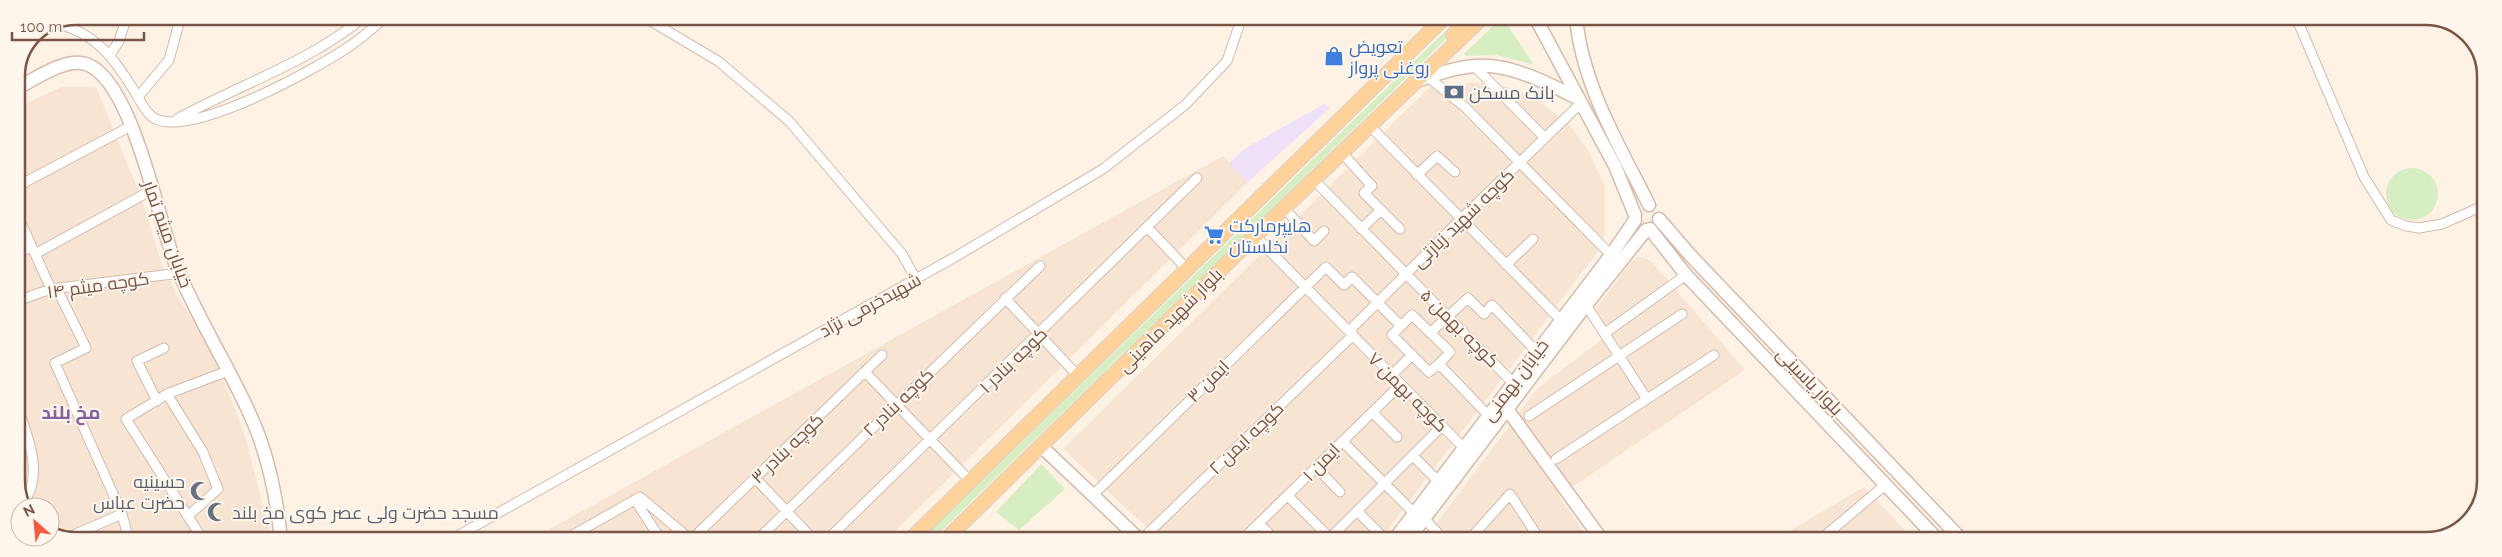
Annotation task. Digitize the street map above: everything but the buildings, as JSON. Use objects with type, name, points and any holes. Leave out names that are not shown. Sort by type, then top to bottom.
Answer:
[{"type":"main road","name":"بلوار شهید ماهینی","points":[[918,532],[1437,25]]},
{"type":"main road","points":[[1448,50],[1452,36],[1461,25]]},
{"type":"main road","name":"بلوار شهید ماهینی","points":[[953,532],[1255,236],[1422,79],[1448,50],[1475,25]]},
{"type":"street","points":[[110,55],[119,41],[124,25]]},
{"type":"street","points":[[138,97],[168,60],[178,25]]},
{"type":"street","points":[[170,123],[225,94],[300,61],[333,42],[354,25]]},
{"type":"street","points":[[65,26],[93,38],[110,55],[150,116],[170,123],[205,118],[286,84],[354,43],[376,25]]},
{"type":"street","points":[[659,25],[718,61],[789,121],[896,246],[916,278]]},
{"type":"street","name":"شهیدخرمی نژاد","points":[[464,532],[916,278],[1103,169],[1186,105],[1227,61],[1239,25]]},
{"type":"street","points":[[1539,25],[1615,166],[1639,226],[1648,230],[1656,226],[1659,219],[1656,209],[1649,205],[1598,105],[1580,50],[1577,25]]},
{"type":"street","points":[[2299,25],[2364,177],[2391,220],[2406,226],[2419,228],[2442,224],[2477,209]]},
{"type":"street","name":"خیابان میثم تمار","points":[[25,84],[70,63],[86,64],[108,82],[116,93],[131,126],[180,273],[253,420],[274,497],[280,532]]},
{"type":"street","points":[[1422,79],[1454,69],[1489,66],[1536,78],[1579,101]]},
{"type":"street","points":[[1475,67],[1545,138]]},
{"type":"street","points":[[1422,79],[1466,108],[1611,255]]},
{"type":"street","name":"کوچه شهید زیارتی","points":[[1352,336],[1352,328],[1460,218],[1545,138],[1579,101]]},
{"type":"street","points":[[25,182],[131,126]]},
{"type":"street","points":[[1370,126],[1561,320]]},
{"type":"street","points":[[1342,153],[1372,186],[1364,193],[1400,229]]},
{"type":"street","points":[[1417,175],[1438,156],[1455,172]]},
{"type":"street","name":"کوچه بنادر ۱","points":[[835,532],[1197,178]]},
{"type":"street","name":"کوچه بهمن ۵","points":[[1314,180],[1513,383]]},
{"type":"street","points":[[25,252],[33,251],[152,190]]},
{"type":"street","points":[[1635,217],[1642,206],[1649,205]]},
{"type":"street","points":[[1284,208],[1314,241],[1324,231]]},
{"type":"street","points":[[1361,229],[1381,210]]},
{"type":"street","name":"خیابان بهمنی","points":[[1412,532],[1438,481],[1611,255],[1635,217]]},
{"type":"street","name":"بلوار یاسینی","points":[[1659,219],[1696,262],[1955,532]]},
{"type":"street","points":[[1148,228],[1187,269]]},
{"type":"street","name":"خیابان بهمنی","points":[[1402,532],[1419,516],[1507,409],[1586,305],[1648,230]]},
{"type":"street","name":"بلوار یاسینی","points":[[1648,230],[1686,275],[1931,532]]},
{"type":"street","points":[[25,233],[33,251],[86,348],[55,363],[122,514],[127,532]]},
{"type":"street","name":"کوچه بهمن ۷","points":[[1255,236],[1464,448]]},
{"type":"street","points":[[1506,265],[1533,239]]},
{"type":"street","name":"کوچه بنادر ۲","points":[[765,532],[1040,266]]},
{"type":"street","name":"ایمن ۳","points":[[1092,496],[1304,287],[1326,268],[1344,285],[1352,277],[1378,302]]},
{"type":"street","name":"کوچه میثم ۱۴","points":[[25,298],[54,289],[180,273]]},
{"type":"street","points":[[1605,333],[1686,275]]},
{"type":"street","points":[[1005,298],[1078,376]]},
{"type":"street","points":[[1430,333],[1468,298],[1484,314],[1492,305],[1537,352]]},
{"type":"street","points":[[1378,302],[1401,326]]},
{"type":"street","points":[[1586,305],[1647,399]]},
{"type":"street","points":[[1529,416],[1682,314]]},
{"type":"street","points":[[1412,315],[1430,333],[1450,352],[1429,372],[1392,335],[1412,315]]},
{"type":"street","name":"کوچه ایمن ۲","points":[[1149,532],[1352,336]]},
{"type":"street","points":[[157,401],[137,361],[164,348]]},
{"type":"street","name":"کوچه بنادر ۳","points":[[700,532],[866,373],[882,354]]},
{"type":"street","points":[[1392,375],[1412,355]]},
{"type":"street","points":[[1556,459],[1714,355]]},
{"type":"street","points":[[1439,364],[1488,415]]},
{"type":"street","points":[[198,532],[126,419],[167,394],[228,371]]},
{"type":"street","points":[[866,373],[971,482]]},
{"type":"street","name":"ایمن ۱","points":[[1250,532],[1401,384]]},
{"type":"street","points":[[167,394],[203,452],[218,489],[188,516]]},
{"type":"street","points":[[1507,409],[1596,532]]},
{"type":"street","points":[[1372,412],[1397,437]]},
{"type":"street","points":[[1337,532],[1442,426]]},
{"type":"street","points":[[25,429],[34,465],[34,485],[27,496]]},
{"type":"street","points":[[1342,441],[1384,484],[1436,532]]},
{"type":"street","points":[[1042,447],[1132,532]]},
{"type":"street","points":[[1413,456],[1438,481]]},
{"type":"street","points":[[1316,467],[1340,492]]},
{"type":"street","points":[[756,479],[806,532]]},
{"type":"street","points":[[1829,532],[1885,485]]},
{"type":"street","points":[[1476,532],[1510,494],[1535,532]]},
{"type":"street","points":[[1288,496],[1322,532]]},
{"type":"street","points":[[638,499],[681,532]]},
{"type":"street","points":[[583,532],[638,499]]},
{"type":"street","points":[[638,499],[657,532]]},
{"type":"street","points":[[1357,511],[1378,532]]},
{"type":"street","points":[[82,532],[122,514]]},
{"type":"street","points":[[1259,524],[1268,532]]},
{"type":"street","points":[[1925,532],[1928,529]]},
{"type":"shaded area","points":[[1476,82],[1507,87],[1532,96],[1568,123],[1588,150],[1605,186],[1605,234],[1596,254],[1386,532],[1151,532],[1063,449],[1429,88]]},
{"type":"shaded area","points":[[62,87],[96,87],[142,200],[161,262],[178,297],[211,350],[238,417],[246,440],[270,532],[66,531],[60,529],[60,497],[28,497],[25,485],[25,104]]},
{"type":"shaded area","points":[[1324,104],[1330,108],[1248,182],[1229,163],[1246,148]]},
{"type":"shaded area","points":[[1223,156],[1248,182],[894,532],[544,532]]},
{"type":"shaded area","points":[[1639,257],[1646,258],[1653,263],[1745,370],[1559,496],[1584,532],[1430,532],[1537,389],[1610,333],[1596,309],[1631,262]]},
{"type":"shaded area","points":[[1864,487],[1906,532],[1788,532]]},
{"type":"green space","points":[[1452,25],[1456,25],[1444,41],[940,532],[929,532]]},
{"type":"green space","points":[[1494,25],[1507,25],[1533,63],[1496,55],[1466,56],[1464,54]]},
{"type":"green space","points":[[2412,168],[2422,170],[2430,176],[2436,184],[2438,194],[2436,204],[2430,212],[2422,218],[2412,220],[2402,218],[2394,212],[2388,204],[2386,194],[2388,184],[2394,176],[2402,170]]},
{"type":"green space","points":[[1041,464],[1065,489],[1019,530],[996,512]]},
{"type":"place","name":"تعویض روغنی پرواز","points":[[1334,56]]},
{"type":"place","name":"بانک مسکن","points":[[1454,92]]},
{"type":"place","name":"هایپرمارکت نخلستان","points":[[1214,235]]},
{"type":"place","name":"حسینیه حضرت عباس","points":[[200,491]]},
{"type":"place","name":"مسجد حضرت ولی عصر کوی مخ بلند","points":[[217,512]]},
{"type":"district","name":"مخ بلند","points":[[71,412]]}]
